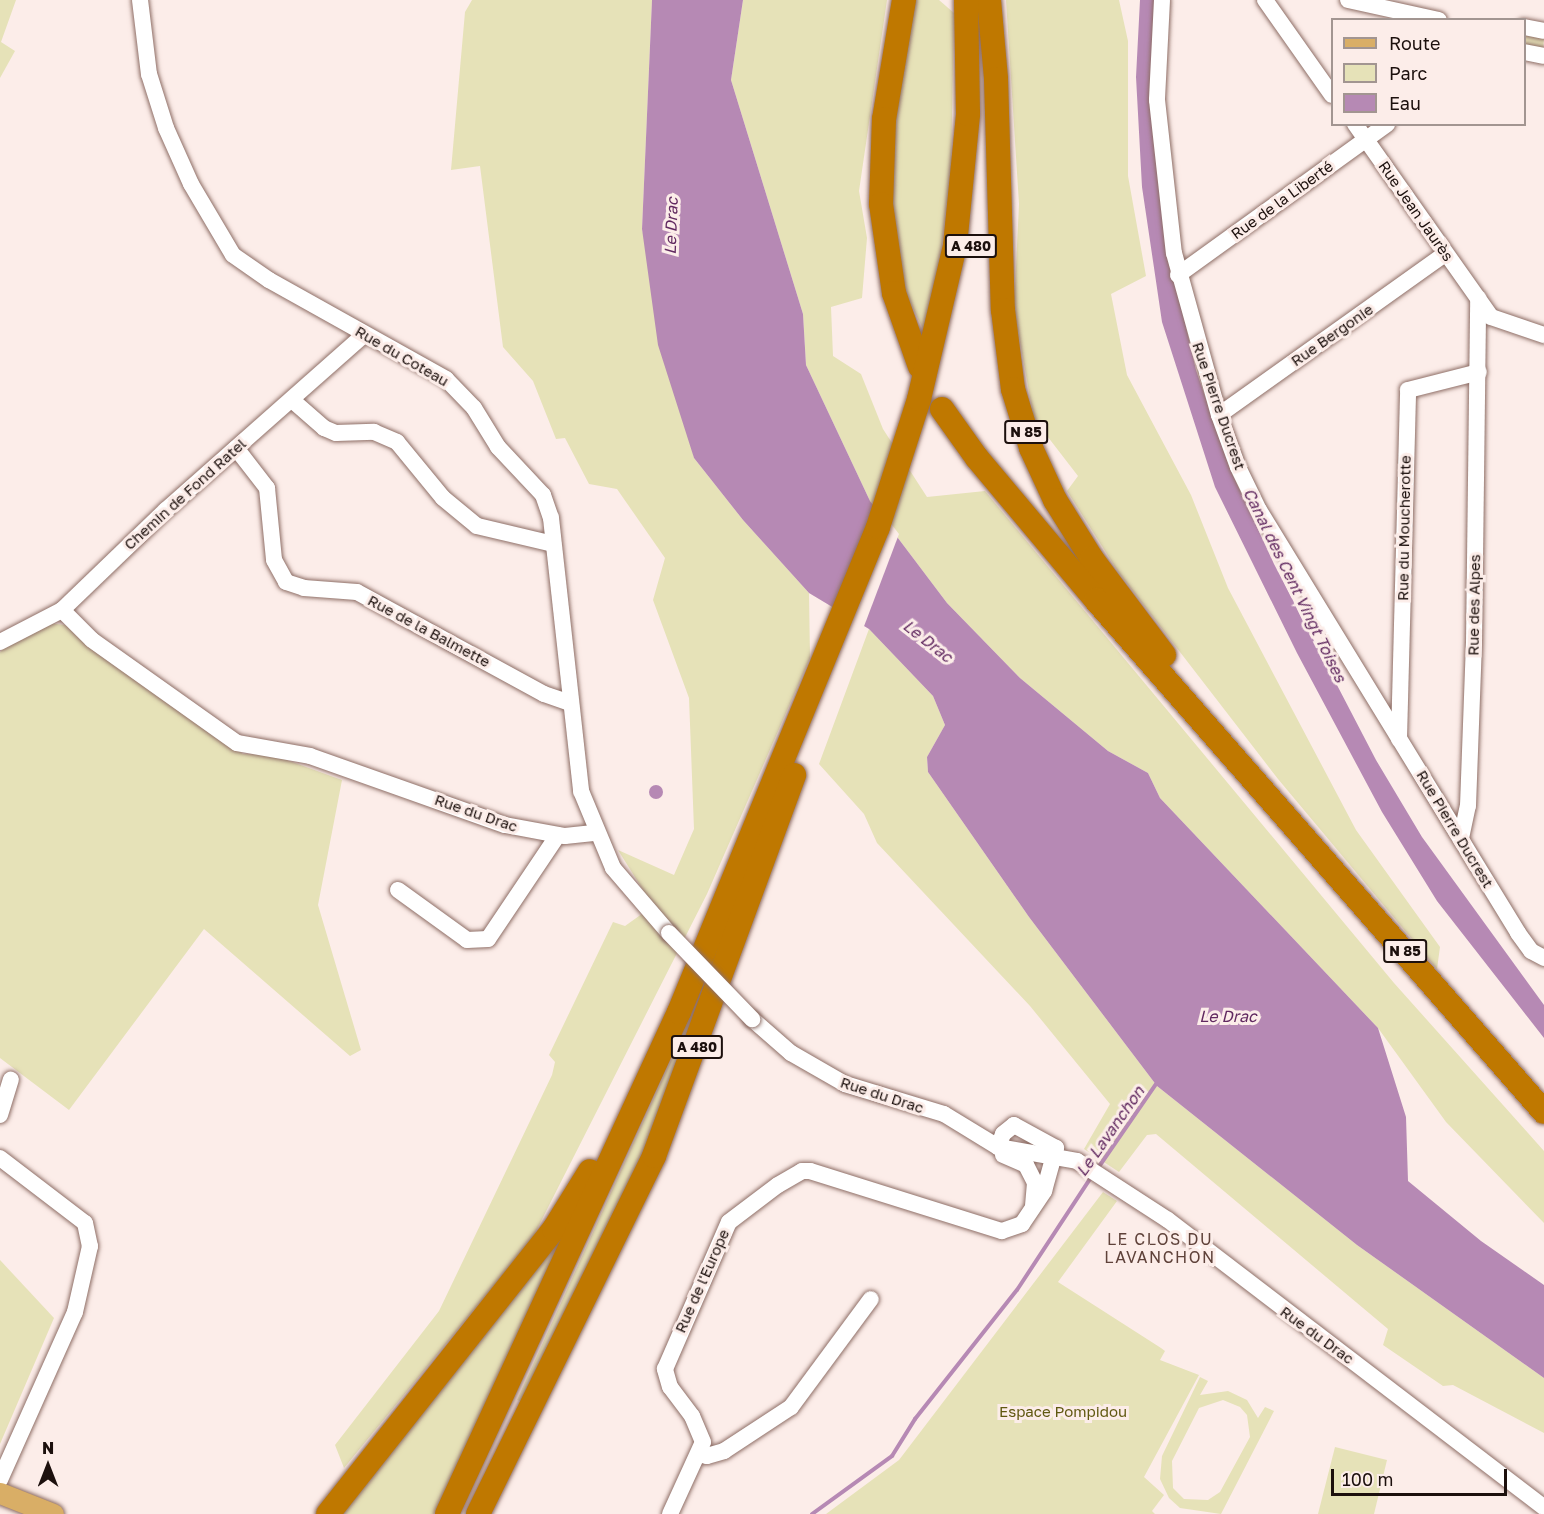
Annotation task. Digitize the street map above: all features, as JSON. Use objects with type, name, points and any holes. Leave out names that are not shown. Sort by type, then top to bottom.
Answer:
[{"type":"highway","points":[[904,0],[884,119],[881,204],[894,293],[920,367]]},
{"type":"highway","name":"A 480","points":[[903,477],[955,245],[968,114],[966,0]]},
{"type":"highway","name":"A 480","points":[[478,1514],[556,1360],[667,1125],[809,717],[903,477],[949,350],[968,261],[983,126],[983,0]]},
{"type":"highway","name":"N 85","points":[[989,0],[1005,336],[1013,389],[1031,448],[1055,500],[1092,559],[1267,791]]},
{"type":"highway","name":"N 85","points":[[942,409],[976,458],[1029,521],[1267,791],[1544,1112]]},
{"type":"highway","name":"A 480","points":[[447,1514],[656,1063],[809,717]]},
{"type":"highway","points":[[328,1514],[554,1229],[587,1178],[639,1075],[656,1063]]},
{"type":"highway","points":[[485,1514],[556,1360]]},
{"type":"main road","points":[[0,1494],[40,1514]]},
{"type":"main road","points":[[0,1494],[53,1514]]},
{"type":"street","name":"Rue du Coteau","points":[[140,0],[149,74],[166,128],[191,184],[233,255],[364,335],[439,375],[457,389],[498,447],[543,495],[549,508],[579,782],[597,833]]},
{"type":"street","name":"Rue Pierre Ducrest","points":[[1162,0],[1157,100],[1178,275],[1219,415],[1259,510],[1399,740],[1538,955]]},
{"type":"street","points":[[1265,0],[1331,94]]},
{"type":"street","points":[[1348,0],[1430,18]]},
{"type":"street","points":[[1526,27],[1544,31]]},
{"type":"street","points":[[1526,52],[1544,56]]},
{"type":"street","name":"Rue Jean Jaurès","points":[[1356,126],[1491,317],[1544,335]]},
{"type":"street","name":"Rue de la Liberté","points":[[1178,275],[1384,126]]},
{"type":"street","name":"Rue Bergonie","points":[[1219,415],[1445,254]]},
{"type":"street","name":"Rue des Alpes","points":[[1461,838],[1468,806],[1479,372],[1478,298]]},
{"type":"street","name":"Chemin de Fond Ratel","points":[[0,642],[62,610],[236,448],[364,335]]},
{"type":"street","name":"Rue du Moucherotte","points":[[1399,740],[1408,390],[1479,372]]},
{"type":"street","points":[[292,400],[324,428],[336,433],[374,432],[393,439],[454,510],[477,526],[553,544]]},
{"type":"street","name":"Rue de la Balmette","points":[[236,448],[267,488],[274,560],[286,582],[304,588],[357,592],[544,694],[570,703]]},
{"type":"street","name":"Rue du Drac","points":[[62,610],[92,640],[237,743],[310,756],[505,825],[558,835],[581,837],[597,833],[613,868],[669,933],[752,1018],[818,1070],[871,1094],[944,1114],[998,1147],[1054,1155],[1077,1161],[1168,1220],[1544,1507]]},
{"type":"street","points":[[398,890],[467,940],[488,939],[558,835]]},
{"type":"street","points":[[0,1115],[11,1080]]},
{"type":"street","points":[[1032,1209],[1035,1183],[1026,1165],[1000,1153],[998,1147],[1003,1134],[1014,1125],[1048,1141],[1056,1148],[1054,1155]]},
{"type":"street","name":"Rue de l'Europe","points":[[670,1514],[698,1454],[702,1434],[669,1387],[665,1375],[668,1356],[727,1225],[778,1185],[802,1171],[810,1171],[1002,1231],[1022,1224],[1044,1191],[1054,1155]]},
{"type":"street","points":[[0,1158],[85,1223],[90,1246],[75,1312],[0,1480]]},
{"type":"street","points":[[698,1454],[707,1456],[724,1451],[791,1407],[871,1299]]},
{"type":"green space","points":[[0,0],[16,0],[1,42],[15,51],[0,78]]},
{"type":"green space","points":[[472,0],[652,0],[642,229],[694,458],[743,520],[809,593],[810,658],[707,894],[532,1239],[344,1468],[335,1445],[439,1311],[552,1075],[555,1062],[549,1055],[613,922],[625,926],[653,906],[618,850],[674,875],[694,829],[689,698],[653,600],[665,558],[617,489],[589,484],[565,438],[556,439],[533,381],[503,347],[480,166],[451,170],[465,12]]},
{"type":"green space","points":[[743,0],[887,0],[859,191],[867,238],[862,298],[831,307],[833,356],[861,374],[883,429],[927,497],[985,491],[1394,983],[1544,1151],[1544,1223],[1446,1122],[1378,1028],[1160,798],[1148,773],[1108,751],[1020,678],[947,603],[870,501],[806,365],[803,314],[731,80]]},
{"type":"green space","points":[[915,0],[939,0],[954,13],[951,168],[939,270],[924,331],[906,294],[887,160]]},
{"type":"green space","points":[[1006,0],[1119,0],[1128,41],[1128,176],[1146,276],[1111,294],[1127,375],[1191,495],[1228,588],[1356,830],[1440,947],[1437,969],[1278,779],[1119,573],[1067,491],[1078,476],[1034,419],[1014,309],[1019,204]]},
{"type":"green space","points":[[1526,31],[1544,35],[1543,53],[1526,49]]},
{"type":"green space","points":[[48,623],[65,625],[243,754],[273,755],[342,780],[318,905],[361,1050],[350,1056],[204,929],[69,1110],[0,1058],[0,652],[9,643]]},
{"type":"green space","points":[[869,629],[933,696],[945,725],[927,757],[928,772],[1029,917],[1157,1086],[1357,1245],[1544,1378],[1544,1433],[1453,1385],[1443,1386],[1383,1345],[1388,1329],[1156,1134],[1147,1135],[1119,1172],[1084,1149],[1110,1104],[1030,1006],[877,843],[864,814],[819,764]]},
{"type":"green space","points":[[703,978],[710,985],[669,1100],[523,1402],[517,1400],[676,1049]]},
{"type":"green space","name":"Espace Pompidou","points":[[1103,1192],[1117,1201],[1058,1282],[1165,1351],[1160,1360],[1199,1375],[1144,1477],[1164,1495],[1152,1511],[1155,1514],[826,1514],[899,1460]]},
{"type":"green space","points":[[566,1233],[434,1514],[336,1514]]},
{"type":"green space","points":[[0,1260],[54,1318],[0,1444]]},
{"type":"green space","points":[[1200,1377],[1208,1381],[1200,1395],[1228,1391],[1247,1400],[1258,1418],[1265,1407],[1274,1411],[1221,1514],[1180,1508],[1169,1498],[1160,1479],[1162,1456]],"holes":[[[1223,1400],[1240,1407],[1247,1415],[1250,1437],[1220,1492],[1208,1500],[1184,1499],[1173,1488],[1172,1461],[1199,1408]]]},
{"type":"green space","points":[[1335,1447],[1387,1460],[1374,1514],[1318,1514]]},
{"type":"water","name":"Le Drac","points":[[652,0],[743,0],[731,80],[803,314],[806,365],[870,501],[947,603],[1020,678],[1108,751],[1148,773],[1160,798],[1378,1028],[1406,1117],[1408,1181],[1481,1241],[1544,1285],[1544,1378],[1357,1245],[1157,1086],[1029,917],[928,772],[927,757],[945,725],[933,696],[869,629],[809,593],[743,520],[694,458],[658,345],[642,229]]},
{"type":"water","points":[[1140,0],[1157,0],[1176,283],[1196,370],[1230,469],[1274,564],[1376,760],[1422,837],[1544,1005],[1544,1038],[1437,901],[1382,812],[1297,653],[1215,487],[1162,322],[1142,187],[1136,77]]},
{"type":"water","points":[[653,785],[659,785],[663,792],[659,799],[653,799],[649,795],[649,789]]},
{"type":"pier","points":[[875,503],[899,534],[863,629],[835,612]]},
{"type":"waterway","name":"Le Lavanchon","points":[[1098,1168],[1156,1084]]},
{"type":"waterway","name":"Le Lavanchon","points":[[812,1514],[892,1456],[915,1419],[1017,1290],[1092,1176]]},
{"type":"district","name":"LE CLOS DU LAVANCHON","points":[[1160,1248]]},
{"type":"water label","name":"Canal des Cent Vingt Toises","points":[[1295,585]]}]
